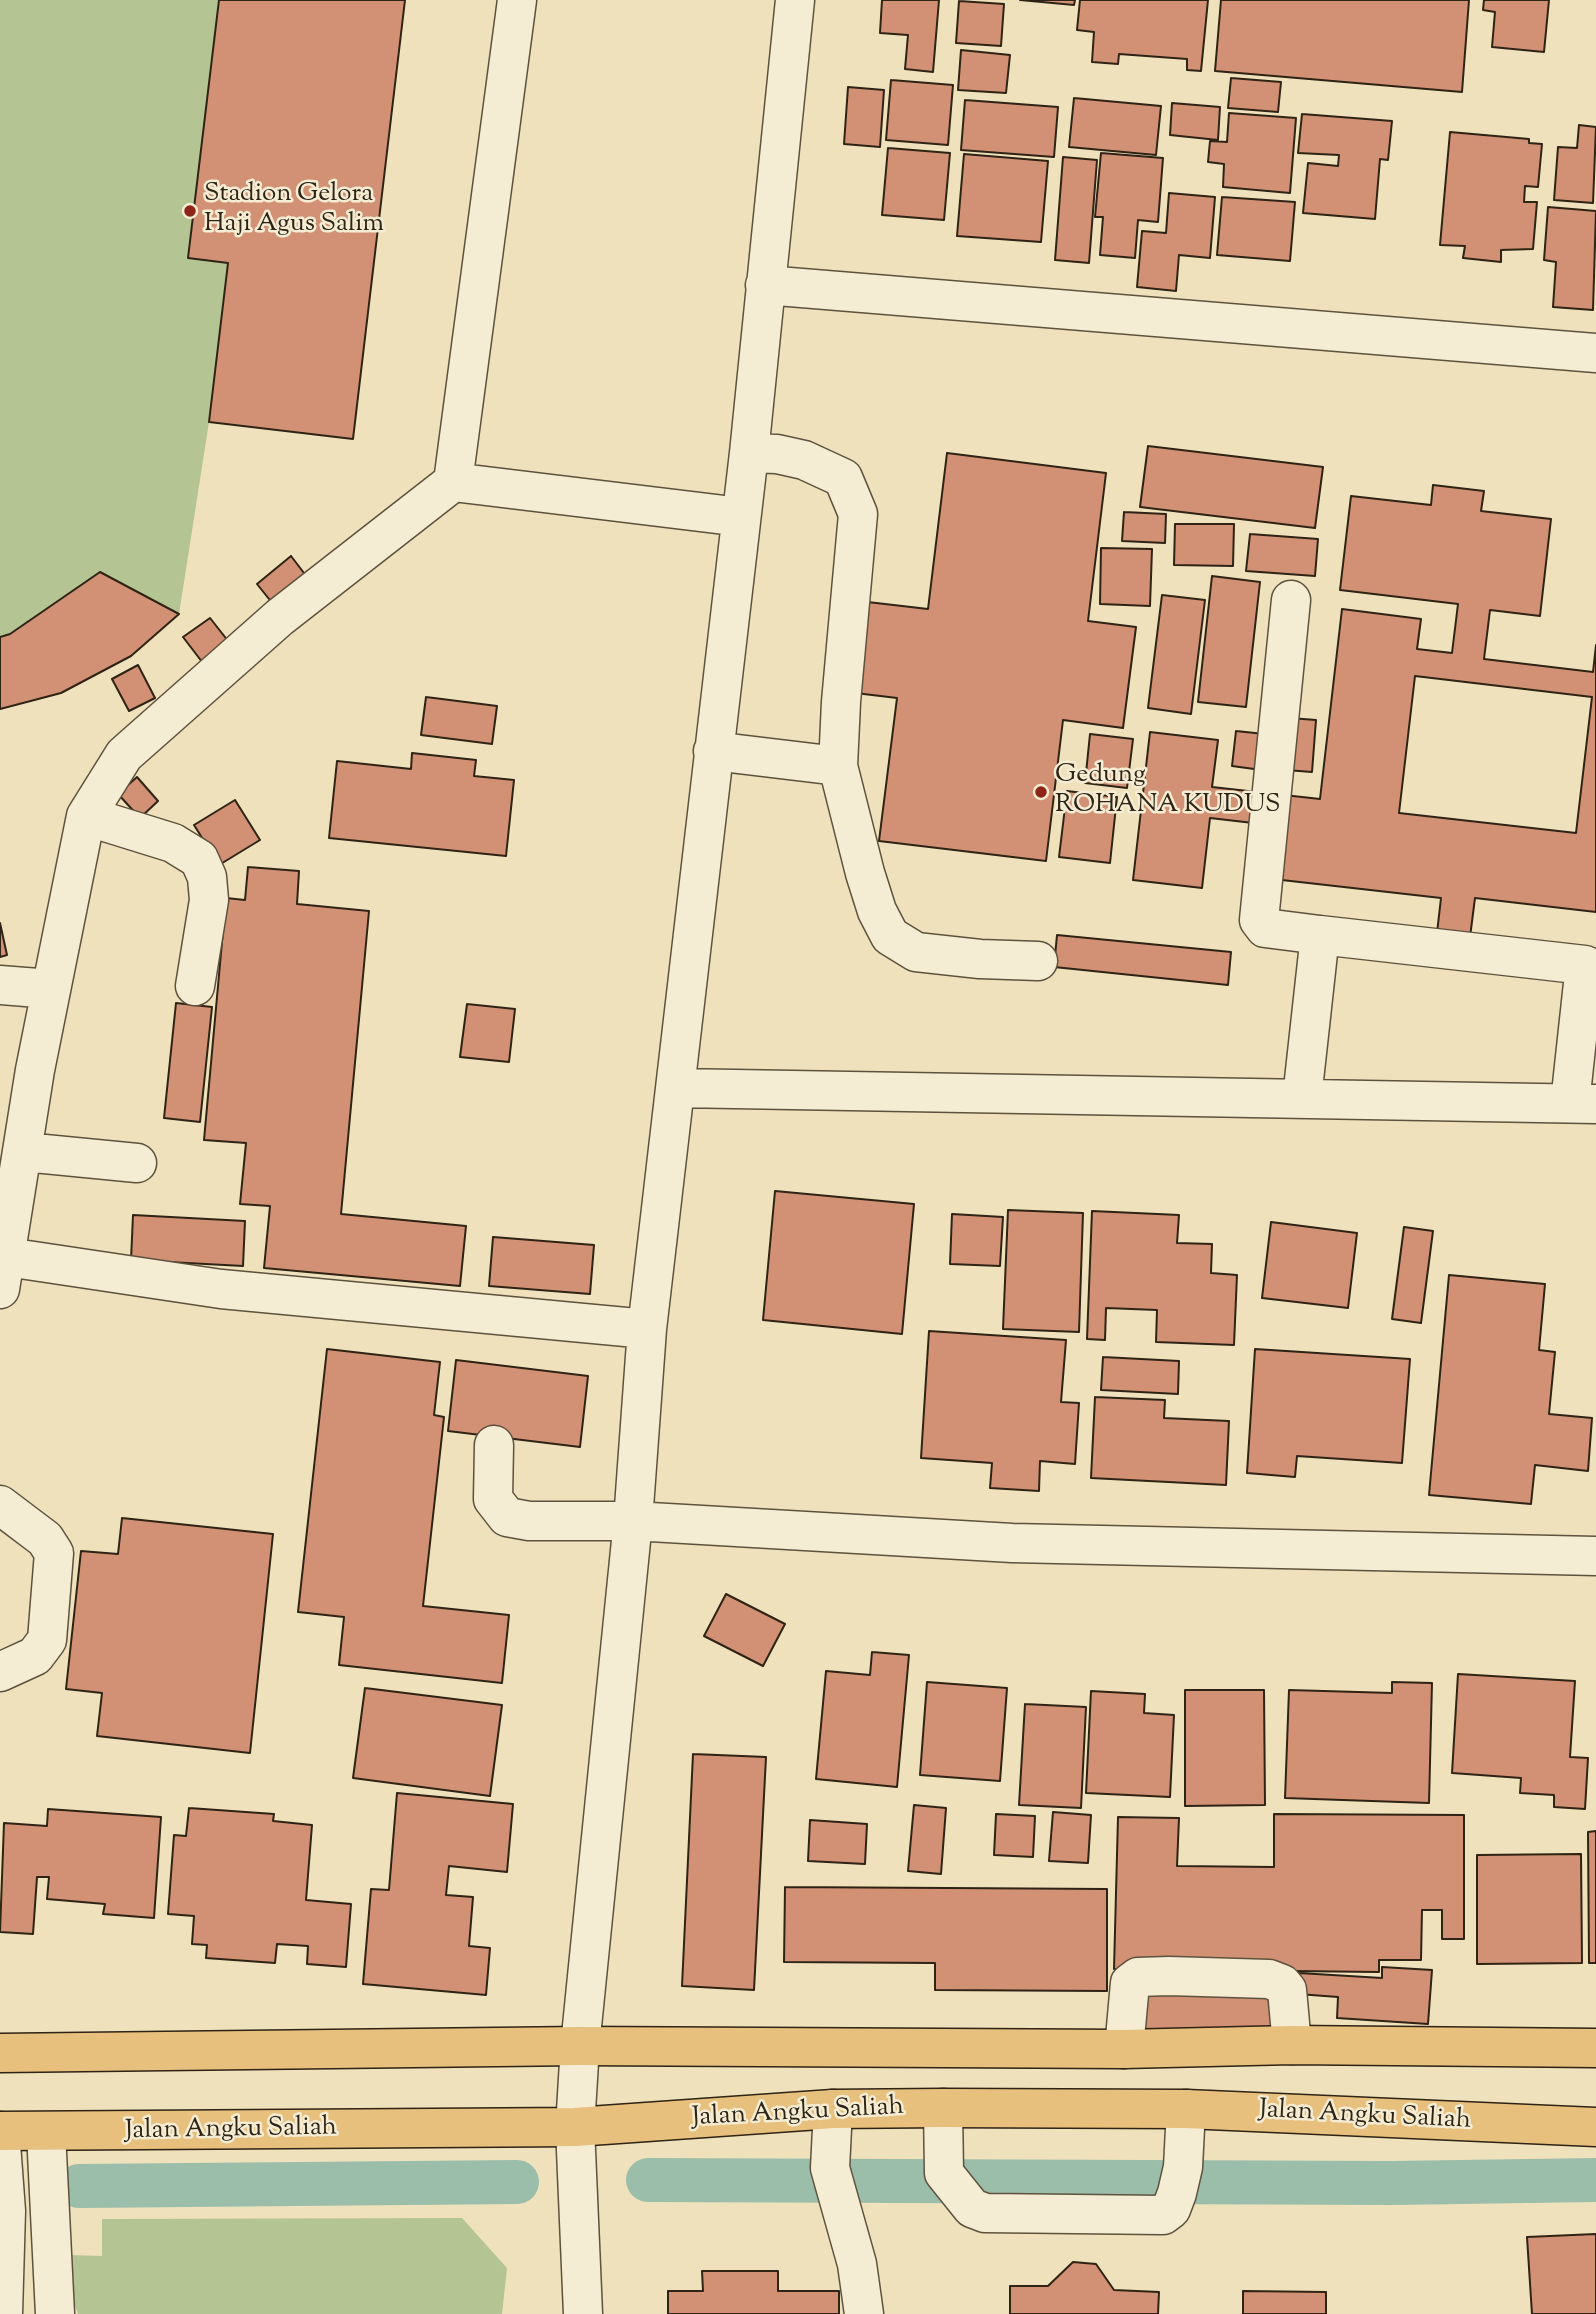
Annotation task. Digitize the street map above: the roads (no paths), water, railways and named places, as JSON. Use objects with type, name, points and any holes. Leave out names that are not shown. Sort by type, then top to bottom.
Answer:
[{"type":"main road","points":[[0,2053],[580,2046],[1124,2049],[1292,2045],[1596,2048]]},
{"type":"main road","name":"Jalan Angku Saliah","points":[[0,2132],[575,2127],[834,2120],[1187,2117],[1596,2127]]},
{"type":"street","points":[[517,0],[453,482],[280,617],[124,755],[86,816],[35,1070],[4,1273],[221,1289],[647,1329]]},
{"type":"street","points":[[583,2314],[575,2127],[580,2046],[633,1521],[647,1329],[749,453],[795,0]]},
{"type":"street","points":[[765,285],[1596,353]]},
{"type":"street","points":[[749,453],[777,454],[804,460],[843,478],[858,514],[838,766],[865,873],[877,911],[890,936],[916,952],[980,959],[1038,961]]},
{"type":"street","points":[[453,482],[741,517]]},
{"type":"street","points":[[677,1088],[1583,1103],[1591,965],[1265,928],[1259,920],[1291,600]]},
{"type":"street","points":[[713,751],[838,766]]},
{"type":"street","points":[[86,816],[173,842],[199,859],[208,877],[209,900],[195,986]]},
{"type":"street","points":[[1302,1098],[1320,935]]},
{"type":"street","points":[[0,985],[51,989]]},
{"type":"street","points":[[24,1152],[137,1163]]},
{"type":"street","points":[[494,1445],[493,1499],[508,1517],[529,1521],[633,1521],[1012,1543],[1596,1556]]},
{"type":"street","points":[[0,1505],[45,1539],[54,1553],[47,1640],[35,1656],[0,1672]]},
{"type":"street","points":[[1124,2049],[1130,1983],[1138,1977],[1169,1976],[1269,1979],[1282,1983],[1287,1990],[1292,2045]]},
{"type":"street","points":[[944,2120],[944,2173],[972,2208],[985,2213],[1163,2215],[1171,2208],[1183,2167],[1187,2117]]},
{"type":"street","points":[[834,2120],[830,2168],[857,2264],[864,2314]]},
{"type":"street","points":[[0,2132],[6,2211],[3,2314]]},
{"type":"street","points":[[46,2133],[55,2314]]},
{"type":"waterway","points":[[648,2180],[1392,2183],[1596,2180]]},
{"type":"waterway","points":[[79,2186],[517,2182]]},
{"type":"place","name":"Stadion Gelora Haji Agus Salim","points":[[190,211]]},
{"type":"place","name":"Gedung ROHANA KUDUS","points":[[1041,792]]}]
